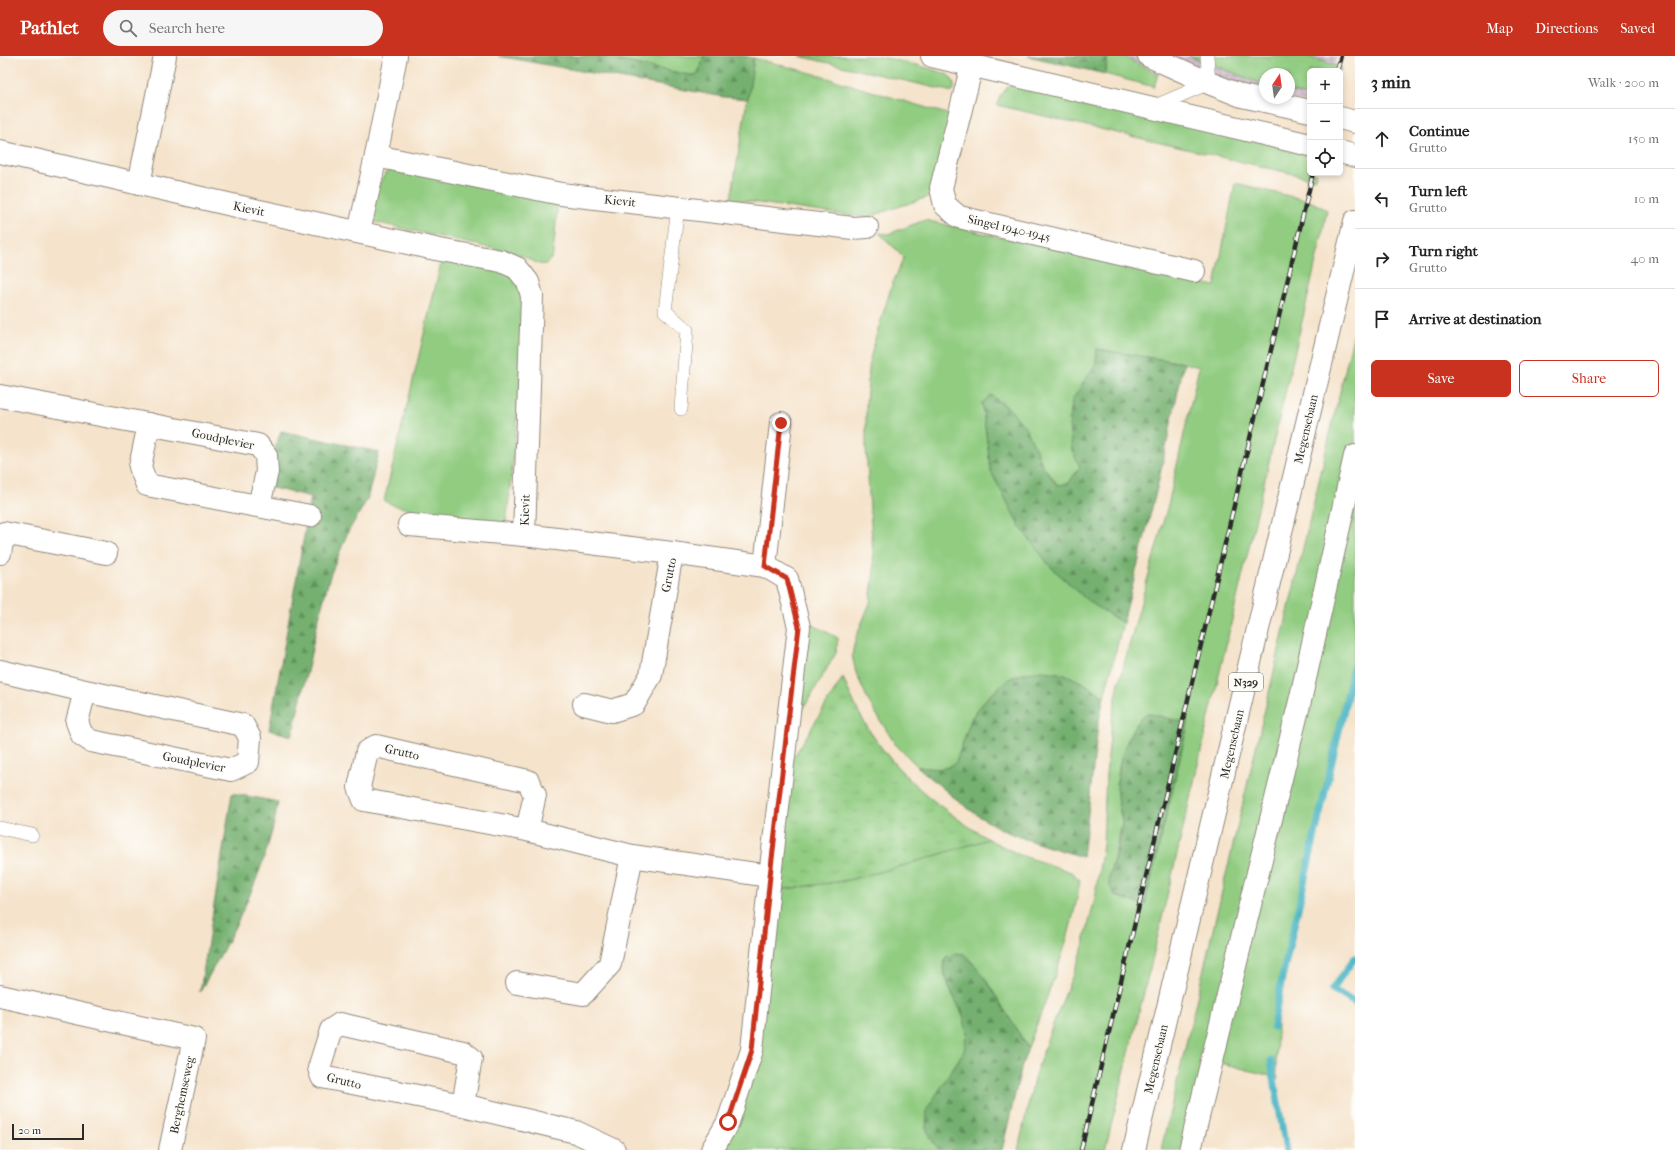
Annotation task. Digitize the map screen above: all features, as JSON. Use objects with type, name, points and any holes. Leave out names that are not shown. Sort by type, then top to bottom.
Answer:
[{"type":"street","points":[[139,184],[165,56]]},
{"type":"street","points":[[359,232],[396,56]]},
{"type":"street","points":[[932,56],[1307,144]]},
{"type":"street","points":[[1149,56],[1242,96],[1307,110]]},
{"type":"street","name":"Singel 1940-1945","points":[[972,65],[941,188],[945,205],[959,217],[1194,272]]},
{"type":"street","points":[[1343,119],[1355,122]]},
{"type":"street","name":"Kievit","points":[[0,152],[440,250],[502,261],[516,268],[528,282],[532,296],[524,535]]},
{"type":"street","points":[[1343,153],[1355,156]]},
{"type":"street","name":"Kievit","points":[[376,156],[561,194],[853,228],[867,227]]},
{"type":"street","name":"Megensebaan","points":[[1134,1150],[1355,221]]},
{"type":"street","name":"Goudplevier","points":[[0,396],[258,445],[266,455],[267,472],[259,505]]},
{"type":"street","points":[[765,566],[781,423]]},
{"type":"street","points":[[149,424],[140,467],[146,485],[259,505],[310,516]]},
{"type":"street","points":[[1190,1150],[1300,701],[1355,456]]},
{"type":"street","name":"Kievit","points":[[409,525],[524,535],[672,553]]},
{"type":"street","points":[[0,553],[4,534],[106,553]]},
{"type":"street","name":"Grutto","points":[[584,704],[612,711],[634,704],[651,675],[672,553],[765,566],[787,579],[799,627],[770,876],[752,1050],[728,1122],[712,1150]]},
{"type":"street","name":"Goudplevier","points":[[0,671],[243,725],[250,738],[248,762],[231,770],[90,742],[82,735],[77,722],[85,691]]},
{"type":"street","name":"Grutto","points":[[527,830],[535,795],[528,781],[376,746],[367,752],[359,787],[364,800],[527,830],[632,856],[770,876]]},
{"type":"street","points":[[517,983],[583,994],[610,964],[632,856]]},
{"type":"street","name":"Berghemseweg","points":[[0,996],[194,1039],[170,1150]]},
{"type":"street","name":"Grutto","points":[[463,1106],[471,1058],[463,1052],[340,1024],[331,1030],[319,1068],[322,1077],[463,1106],[576,1132],[614,1150]]},
{"type":"lane","points":[[1151,107],[1209,83],[1207,56]]},
{"type":"lane","points":[[678,207],[665,311],[687,330],[681,409]]},
{"type":"lane","points":[[0,828],[32,835]]},
{"type":"shaded area","points":[[1111,56],[1337,56],[1334,68],[1307,68],[1307,103],[1295,100],[1295,68],[1259,68],[1259,93],[1209,83]]},
{"type":"green space","points":[[498,56],[596,56],[689,75],[696,75],[700,69],[704,56],[744,56],[754,58],[748,99],[724,97]]},
{"type":"green space","points":[[596,56],[704,56],[700,69],[696,75],[689,75]]},
{"type":"green space","points":[[799,56],[874,56],[889,59],[924,67],[948,75],[954,83],[954,90],[953,92]]},
{"type":"green space","points":[[1028,56],[1108,56],[1105,74]]},
{"type":"green space","points":[[1108,56],[1122,56],[1158,74],[1154,87],[1105,74]]},
{"type":"green space","points":[[1189,56],[1306,56],[1341,67],[1307,68],[1307,96],[1295,93],[1295,68],[1259,68],[1259,83]]},
{"type":"green space","points":[[754,58],[811,73],[967,120],[949,190],[868,217],[731,199]]},
{"type":"green space","points":[[1013,81],[1307,152],[1307,176],[1316,176],[1315,179],[997,105],[1000,96]]},
{"type":"green space","points":[[392,169],[558,202],[553,255],[547,263],[541,264],[516,254],[370,221],[376,192],[382,178]]},
{"type":"green space","points":[[1235,183],[1310,201],[1327,210],[1154,952],[1105,1150],[1018,1150],[1034,1079],[1048,1037],[1081,954],[1094,902],[1103,845],[1106,774],[1112,719],[1119,682],[1169,501],[1199,367],[1184,363],[1097,349],[1096,363],[1086,379],[1072,450],[1080,467],[1068,484],[1058,485],[1043,466],[1026,428],[982,403],[991,472],[1049,565],[1088,601],[1123,623],[1104,697],[1085,684],[1023,673],[1009,679],[987,698],[972,717],[956,762],[943,768],[918,767],[895,744],[869,702],[856,673],[852,655],[856,637],[870,603],[874,570],[866,448],[866,403],[870,359],[892,285],[904,257],[879,233],[888,234],[925,220],[1215,286]],"holes":[[[1141,717],[1188,724],[1145,905],[1115,896],[1109,878],[1122,824],[1117,794],[1119,766],[1125,746]]]},
{"type":"green space","points":[[450,257],[531,274],[508,508],[505,527],[497,530],[396,506],[384,501],[441,263]]},
{"type":"green space","points":[[1355,328],[1355,648],[1278,986],[1276,1069],[1278,1078],[1210,1060],[1188,1150],[1161,1150]]},
{"type":"green space","points":[[1097,349],[1184,363],[1159,480],[1123,623],[1088,601],[1049,565],[1020,527],[991,472],[982,403],[991,395],[1010,409],[1026,428],[1043,466],[1057,485],[1068,484],[1080,467],[1072,450],[1069,427],[1072,400],[1096,363]]},
{"type":"green space","points":[[281,431],[379,452],[367,500],[348,532],[330,576],[317,625],[292,736],[269,730],[311,497],[268,487],[276,445]]},
{"type":"green space","points":[[806,621],[838,638],[836,653],[795,723]]},
{"type":"green space","points":[[1043,671],[1065,674],[1085,684],[1104,697],[1098,725],[1083,857],[1024,839],[993,825],[960,802],[918,767],[938,769],[948,767],[956,762],[972,717],[987,698],[1009,679],[1023,673]]},
{"type":"green space","points":[[843,677],[858,711],[870,732],[898,768],[931,798],[988,839],[902,866],[844,881],[777,890],[790,763]]},
{"type":"green space","points":[[1147,713],[1188,723],[1145,905],[1126,900],[1116,895],[1112,891],[1109,878],[1119,844],[1122,824],[1122,816],[1117,794],[1118,773],[1128,739],[1134,728]]},
{"type":"green space","points":[[232,793],[278,802],[273,828],[257,877],[225,947],[200,992]]},
{"type":"green space","points":[[988,839],[1020,855],[1071,872],[1080,880],[1065,944],[1028,1048],[981,972],[964,954],[946,958],[943,969],[950,989],[963,1015],[967,1032],[964,1051],[953,1068],[935,1145],[940,1150],[722,1150],[777,890],[844,881],[902,866]]},
{"type":"green space","points":[[956,953],[964,954],[981,972],[1028,1048],[1021,1069],[1002,1150],[940,1150],[935,1145],[926,1128],[927,1109],[964,1051],[967,1032],[963,1015],[950,989],[943,969],[946,957]]},
{"type":"waterway","points":[[1273,1027],[1282,978],[1355,662]]},
{"type":"waterway","points":[[1355,958],[1332,989],[1355,1003]]},
{"type":"waterway","points":[[1271,1061],[1286,1150]]},
{"type":"railway","points":[[1338,68],[1341,56]]},
{"type":"railway","points":[[1081,1150],[1312,176]]},
{"type":"route","points":[[728,1122],[752,1050],[770,876],[799,627],[787,579],[765,566],[781,423]]}]
